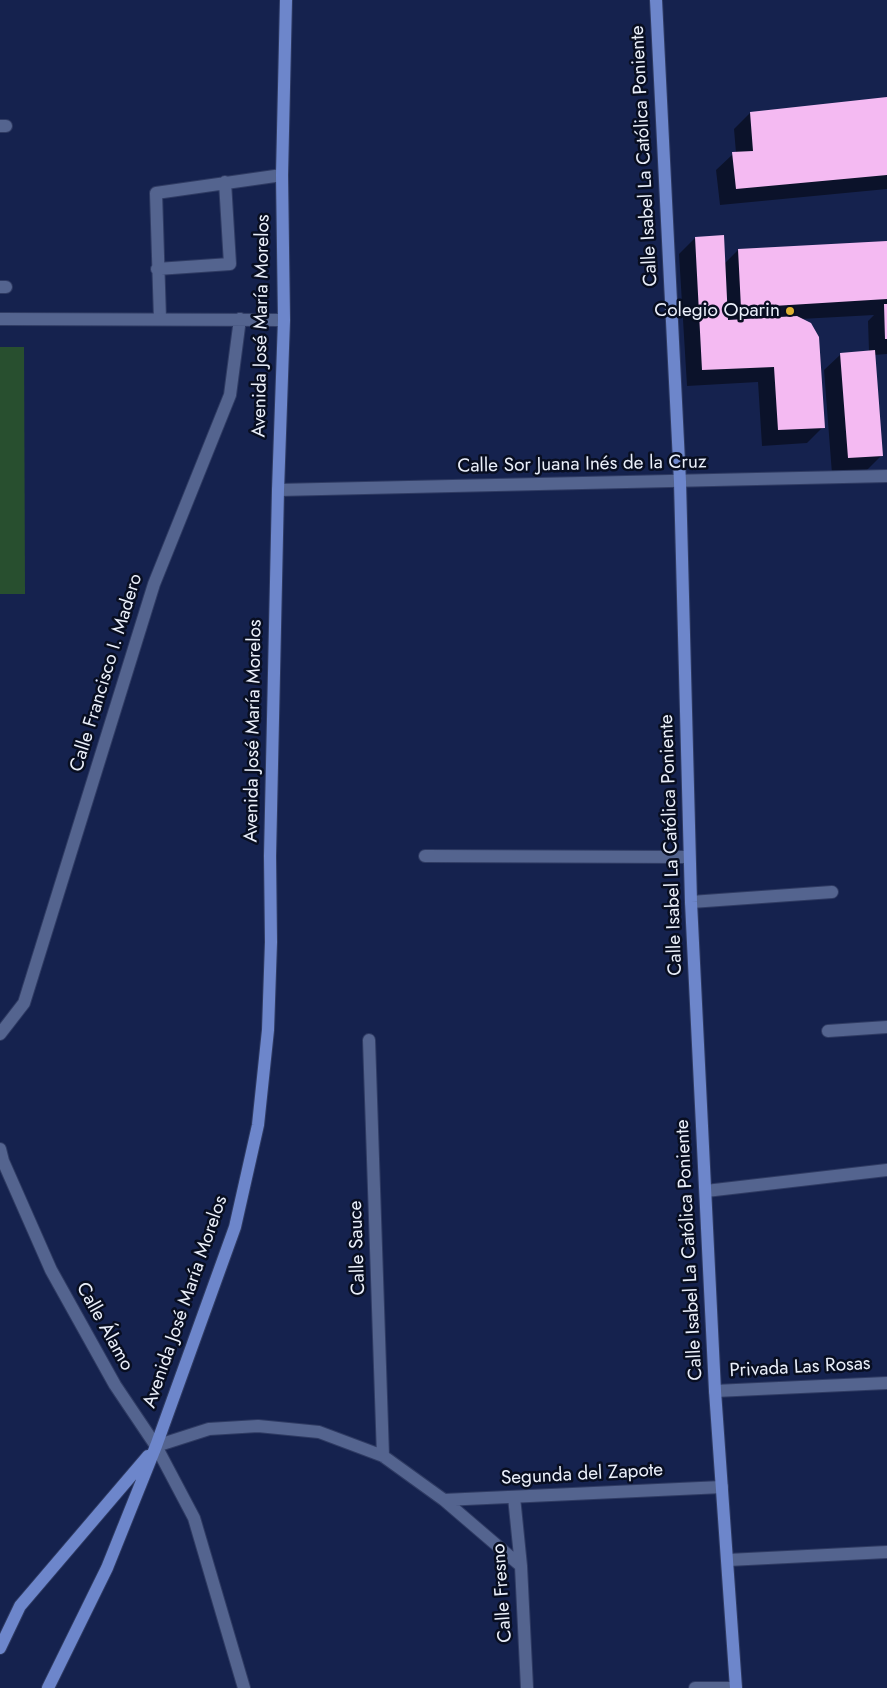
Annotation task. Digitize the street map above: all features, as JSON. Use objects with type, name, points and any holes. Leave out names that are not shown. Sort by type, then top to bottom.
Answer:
[{"type":"main road","name":"Avenida José María Morelos","points":[[48,1688],[107,1568],[156,1446],[235,1227],[258,1125],[268,1030],[271,942],[270,846],[284,320],[282,175],[286,0]]},
{"type":"main road","name":"Calle Isabel La Católica Poniente","points":[[656,0],[680,482],[691,902],[716,1391],[736,1688]]},
{"type":"main road","name":"Avenida José María Morelos","points":[[0,1648],[20,1606],[156,1446]]},
{"type":"street","points":[[160,319],[156,192],[282,175]]},
{"type":"street","points":[[157,269],[230,264],[225,182]]},
{"type":"street","points":[[0,318],[284,320]]},
{"type":"street","name":"Calle Francisco I. Madero","points":[[0,1034],[24,1003],[154,584],[230,394],[240,319]]},
{"type":"street","name":"Calle Sor Juana Inés de la Cruz","points":[[278,490],[887,476]]},
{"type":"street","points":[[425,856],[689,857]]},
{"type":"street","points":[[691,902],[832,892]]},
{"type":"street","points":[[828,1031],[887,1027]]},
{"type":"street","name":"Calle Sauce","points":[[369,1040],[384,1456]]},
{"type":"street","name":"Calle Álamo","points":[[0,1149],[3,1160],[51,1270],[115,1385],[156,1446],[194,1518],[244,1688]]},
{"type":"street","points":[[706,1191],[887,1170]]},
{"type":"street","name":"Privada Las Rosas","points":[[716,1391],[887,1383]]},
{"type":"street","points":[[156,1446],[209,1430],[258,1426],[319,1432],[384,1456],[444,1500],[521,1566]]},
{"type":"street","name":"Segunda del Zapote","points":[[444,1500],[722,1487]]},
{"type":"street","name":"Calle Fresno","points":[[514,1497],[521,1566],[527,1688]]},
{"type":"street","points":[[728,1560],[887,1552]]},
{"type":"street","points":[[695,1688],[736,1688]]},
{"type":"green space","points":[[0,347],[24,347],[25,594],[0,594]]},
{"type":"building","points":[[887,97],[887,175],[736,189],[732,152],[753,151],[750,112]]},
{"type":"building","points":[[724,235],[728,320],[797,316],[811,323],[819,337],[825,428],[778,430],[774,367],[702,370],[695,237]]},
{"type":"building","points":[[887,241],[887,299],[741,308],[738,249]]},
{"type":"building","points":[[884,304],[887,304],[887,339],[885,339]]},
{"type":"building","points":[[875,350],[883,456],[848,458],[840,353]]},
{"type":"place","name":"Colegio Oparin","points":[[790,311]]}]
